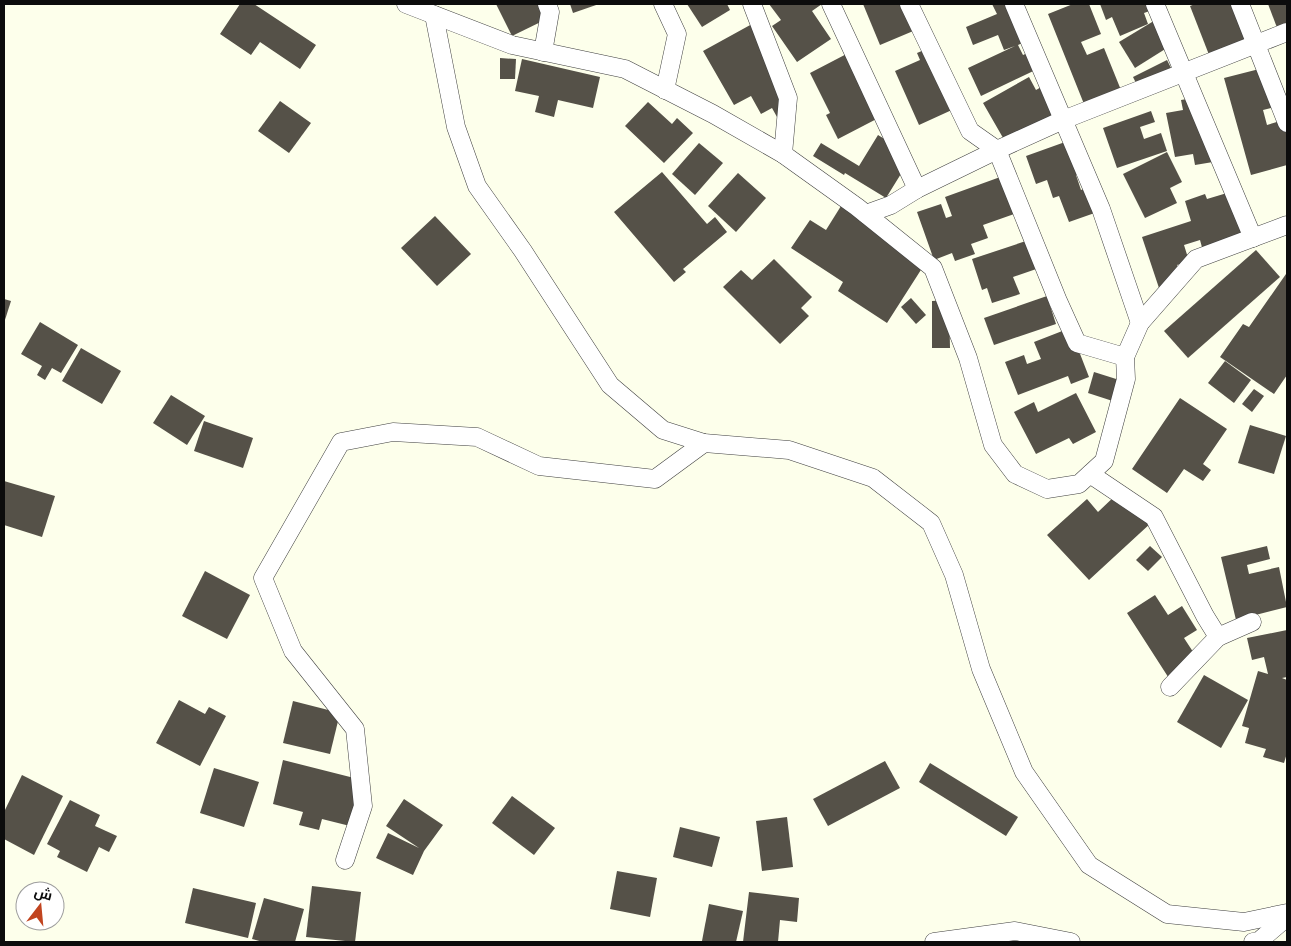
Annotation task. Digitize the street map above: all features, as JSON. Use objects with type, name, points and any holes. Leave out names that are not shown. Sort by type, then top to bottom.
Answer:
[{"type":"street","points":[[406,4],[512,45],[624,69],[712,114],[783,154],[866,214],[933,268],[968,358],[993,446],[1015,474],[1047,489],[1079,484],[1104,461],[1126,379],[1125,357],[1140,323],[1196,260],[1287,225]]},
{"type":"street","points":[[543,52],[550,12],[547,4]]},
{"type":"street","points":[[663,4],[677,34],[665,90]]},
{"type":"street","points":[[752,4],[788,98],[783,154]]},
{"type":"street","points":[[831,4],[917,189]]},
{"type":"street","points":[[909,4],[970,132],[997,150],[1077,343],[1125,357]]},
{"type":"street","points":[[1014,4],[1101,209],[1140,323]]},
{"type":"street","points":[[1154,4],[1253,238]]},
{"type":"street","points":[[1240,4],[1287,123]]},
{"type":"street","points":[[434,15],[456,127],[477,186],[523,251],[610,385],[663,430],[704,443],[789,450],[873,478],[931,523],[954,575],[981,669],[1024,772],[1089,865],[1168,914],[1244,922],[1287,915]]},
{"type":"street","points":[[866,214],[891,205],[917,189],[1063,120],[1287,32]]},
{"type":"street","points":[[345,860],[363,806],[356,729],[292,650],[263,578],[341,442],[393,432],[477,437],[539,466],[655,479],[704,443]]},
{"type":"street","points":[[1090,474],[1154,517],[1218,638]]},
{"type":"street","points":[[1170,687],[1218,638],[1252,622]]},
{"type":"street","points":[[1253,942],[1259,941],[1287,915]]},
{"type":"street","points":[[934,942],[1015,931],[1071,942]]},
{"type":"building","points":[[240,4],[254,4],[316,45],[300,69],[260,42],[251,55],[220,34]]},
{"type":"building","points":[[496,4],[552,4],[557,14],[512,36]]},
{"type":"building","points":[[570,4],[599,4],[573,13]]},
{"type":"building","points":[[687,4],[727,4],[730,10],[702,27]]},
{"type":"building","points":[[769,4],[822,4],[812,11],[831,39],[797,62],[772,26],[781,20]]},
{"type":"building","points":[[863,4],[908,4],[918,29],[880,45]]},
{"type":"building","points":[[992,4],[1017,4],[1031,39],[1018,45],[1023,55],[1038,48],[1046,65],[981,96],[968,68],[1015,46],[1004,50],[998,35],[973,45],[966,27],[997,14]]},
{"type":"building","points":[[1073,4],[1089,4],[1101,34],[1081,42],[1087,55],[1104,48],[1125,100],[1088,114],[1048,14]]},
{"type":"building","points":[[1100,4],[1160,4],[1161,7],[1144,13],[1148,24],[1120,36],[1112,17],[1106,20]]},
{"type":"building","points":[[1195,4],[1245,4],[1256,32],[1213,65],[1190,6]]},
{"type":"building","points":[[1268,4],[1287,4],[1287,36],[1281,38]]},
{"type":"building","points":[[1162,16],[1178,41],[1135,68],[1119,42]]},
{"type":"building","points":[[752,24],[797,106],[777,117],[772,108],[761,114],[751,96],[734,105],[703,51]]},
{"type":"building","points":[[936,45],[954,109],[919,125],[895,71],[920,60],[917,53]]},
{"type":"building","points":[[858,48],[890,112],[838,139],[826,115],[830,113],[810,73]]},
{"type":"building","points":[[500,58],[516,59],[515,79],[500,79]]},
{"type":"building","points":[[522,59],[600,77],[593,108],[558,100],[554,117],[535,112],[539,96],[515,91]]},
{"type":"building","points":[[1167,60],[1177,80],[1143,97],[1133,77]]},
{"type":"building","points":[[1271,66],[1282,105],[1263,110],[1267,125],[1287,119],[1287,165],[1251,175],[1224,78]]},
{"type":"building","points":[[1029,77],[1036,90],[1050,82],[1070,117],[1010,150],[983,103]]},
{"type":"building","points":[[1199,97],[1213,162],[1195,165],[1193,154],[1175,157],[1166,113],[1183,110],[1181,100]]},
{"type":"building","points":[[280,101],[311,123],[289,153],[258,131]]},
{"type":"building","points":[[648,102],[672,124],[677,118],[693,133],[664,163],[625,126]]},
{"type":"building","points":[[1151,111],[1155,122],[1140,127],[1144,139],[1161,133],[1167,151],[1117,168],[1103,128]]},
{"type":"building","points":[[878,135],[912,156],[886,198],[813,156],[821,143],[859,166]]},
{"type":"building","points":[[1079,137],[1091,170],[1076,175],[1081,190],[1097,184],[1106,209],[1069,222],[1059,196],[1053,198],[1047,180],[1036,184],[1026,156]]},
{"type":"building","points":[[699,143],[723,163],[695,195],[672,174]]},
{"type":"building","points":[[1167,152],[1182,182],[1170,188],[1177,203],[1145,218],[1123,174]]},
{"type":"building","points":[[662,172],[707,224],[715,217],[727,232],[683,269],[686,272],[674,282],[614,212]]},
{"type":"building","points":[[738,173],[766,198],[736,232],[708,206]]},
{"type":"building","points":[[1003,176],[1017,213],[983,225],[988,238],[971,244],[975,254],[955,261],[952,253],[934,260],[917,212],[941,204],[946,218],[952,216],[945,197]]},
{"type":"building","points":[[1237,190],[1252,235],[1203,251],[1200,240],[1184,245],[1189,261],[1177,265],[1182,280],[1159,288],[1142,237],[1191,221],[1185,201],[1205,194],[1207,199]]},
{"type":"building","points":[[841,206],[926,262],[887,323],[838,291],[843,282],[791,248],[810,220],[826,230]]},
{"type":"building","points":[[435,216],[471,254],[437,286],[401,248]]},
{"type":"building","points":[[1035,238],[1045,266],[1013,277],[1020,294],[992,303],[987,288],[982,290],[972,259]]},
{"type":"building","points":[[1256,250],[1280,277],[1188,358],[1164,331]]},
{"type":"building","points":[[774,259],[812,297],[801,308],[809,316],[780,344],[723,287],[741,270],[752,280]]},
{"type":"building","points":[[1286,274],[1287,375],[1274,394],[1220,357],[1243,324],[1249,327]]},
{"type":"building","points":[[1047,296],[1056,324],[994,345],[984,318]]},
{"type":"building","points":[[911,298],[926,315],[916,324],[901,307]]},
{"type":"building","points":[[4,299],[11,301],[4,323]]},
{"type":"building","points":[[949,300],[950,348],[932,348],[932,301]]},
{"type":"building","points":[[40,322],[78,345],[61,373],[52,368],[45,380],[37,375],[42,366],[21,354]]},
{"type":"building","points":[[1070,328],[1089,377],[1071,384],[1068,376],[1018,395],[1005,362],[1024,355],[1027,364],[1041,359],[1034,342]]},
{"type":"building","points":[[81,348],[121,371],[102,404],[62,381]]},
{"type":"building","points":[[1225,361],[1251,380],[1234,403],[1208,383]]},
{"type":"building","points":[[1094,372],[1132,384],[1125,405],[1088,393]]},
{"type":"building","points":[[1254,389],[1264,396],[1252,412],[1242,404]]},
{"type":"building","points":[[1076,393],[1096,432],[1073,444],[1069,438],[1036,454],[1014,412],[1034,402],[1038,412]]},
{"type":"building","points":[[171,395],[205,416],[187,445],[153,423]]},
{"type":"building","points":[[1180,398],[1227,429],[1203,464],[1211,470],[1203,481],[1184,469],[1167,493],[1132,469]]},
{"type":"building","points":[[204,421],[253,438],[243,468],[194,451]]},
{"type":"building","points":[[1250,425],[1286,436],[1274,474],[1238,463]]},
{"type":"building","points":[[4,481],[55,496],[42,537],[4,525]]},
{"type":"building","points":[[1118,493],[1152,522],[1089,580],[1047,535],[1087,499],[1098,512]]},
{"type":"building","points":[[1150,546],[1162,557],[1148,571],[1136,560]]},
{"type":"building","points":[[1267,546],[1270,559],[1247,565],[1249,574],[1279,567],[1287,607],[1236,620],[1221,557]]},
{"type":"building","points":[[205,571],[250,595],[227,639],[182,616]]},
{"type":"building","points":[[1155,595],[1168,615],[1182,606],[1197,630],[1184,638],[1201,664],[1172,683],[1127,613]]},
{"type":"building","points":[[1287,630],[1287,677],[1282,678],[1287,680],[1287,753],[1284,763],[1263,757],[1266,749],[1245,743],[1249,728],[1242,726],[1258,671],[1268,674],[1264,657],[1252,660],[1247,638]]},
{"type":"building","points":[[1204,675],[1248,700],[1221,748],[1177,722]]},
{"type":"building","points":[[179,700],[205,714],[209,707],[226,716],[200,766],[156,743]]},
{"type":"building","points":[[293,701],[340,713],[330,754],[283,743]]},
{"type":"building","points":[[283,760],[366,781],[354,827],[322,819],[319,830],[299,825],[303,812],[273,804]]},
{"type":"building","points":[[885,761],[900,788],[828,826],[813,799]]},
{"type":"building","points":[[930,763],[1018,817],[1006,836],[919,782]]},
{"type":"building","points":[[214,768],[259,782],[244,827],[200,813]]},
{"type":"building","points":[[22,775],[63,796],[34,855],[4,839],[4,812]]},
{"type":"building","points":[[512,796],[555,828],[534,855],[492,823]]},
{"type":"building","points":[[404,799],[443,825],[424,851],[413,875],[376,858],[388,833],[419,848],[386,826]]},
{"type":"building","points":[[70,800],[100,815],[95,826],[117,836],[109,852],[99,847],[87,872],[57,857],[60,851],[47,844]]},
{"type":"building","points":[[787,817],[793,867],[762,871],[756,821]]},
{"type":"building","points":[[680,827],[720,837],[712,867],[673,857]]},
{"type":"building","points":[[617,871],[657,878],[650,917],[610,909]]},
{"type":"building","points":[[312,886],[361,892],[355,942],[306,937]]},
{"type":"building","points":[[193,888],[256,903],[248,938],[185,923]]},
{"type":"building","points":[[749,892],[799,898],[797,922],[780,920],[778,942],[743,942]]},
{"type":"building","points":[[264,898],[304,909],[295,942],[263,942],[252,939]]},
{"type":"building","points":[[709,904],[743,911],[736,942],[702,941]]}]
